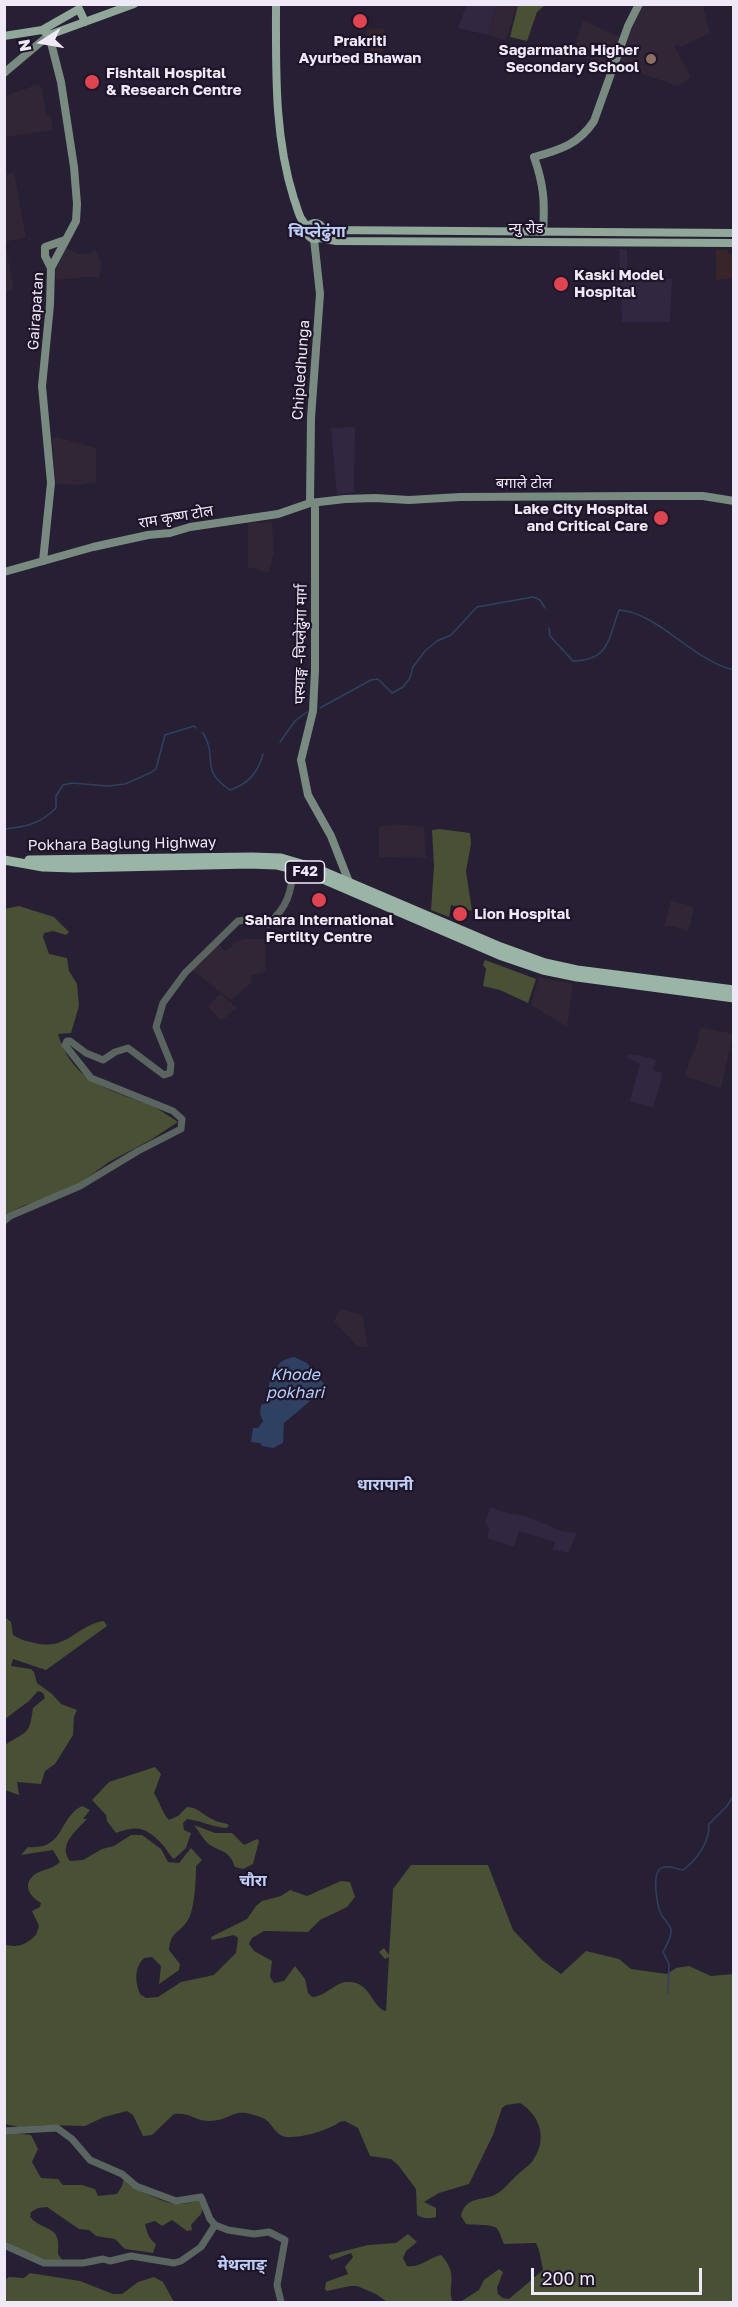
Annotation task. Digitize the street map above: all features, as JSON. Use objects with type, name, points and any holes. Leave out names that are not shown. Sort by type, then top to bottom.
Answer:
[{"type":"highway","name":"Pokhara Baglung Highway","points":[[10,861],[252,856],[281,858],[544,963],[577,970],[734,990]]},
{"type":"highway","name":"Pokhara Baglung Highway","points":[[349,885],[502,956],[543,970],[734,998]]},
{"type":"main road","points":[[4,36],[45,33],[85,22],[134,4]]},
{"type":"main road","points":[[276,4],[281,146],[285,173],[300,219],[309,227]]},
{"type":"main road","points":[[543,232],[545,197],[542,178],[534,157],[570,145],[586,134],[594,121],[628,26],[639,4]]},
{"type":"main road","points":[[4,73],[45,33],[79,9],[85,22]]},
{"type":"main road","name":"Gairapatan","points":[[43,561],[51,483],[42,386],[50,305],[51,268],[76,221],[77,204],[74,167],[61,82],[45,33]]},
{"type":"main road","points":[[317,224],[319,236],[308,233],[309,227],[317,224]]},
{"type":"main road","name":"न्यु रोड","points":[[319,236],[543,232],[734,233]]},
{"type":"main road","name":"न्यु रोड","points":[[319,236],[348,241],[734,243]]},
{"type":"main road","name":"Chipledhunga","points":[[313,503],[311,418],[320,294],[319,236]]},
{"type":"main road","points":[[51,268],[45,256],[45,247],[65,240]]},
{"type":"main road","name":"बगाले टोल","points":[[313,503],[375,498],[409,500],[460,497],[638,495],[703,496],[734,501]]},
{"type":"main road","name":"राम कृष्ण टोल","points":[[4,572],[93,547],[148,535],[278,514],[313,503]]},
{"type":"main road","name":"पस्याङ्ग -चिप्लेढुंगा मार्ग","points":[[313,503],[315,670],[313,711],[301,760],[308,795],[331,836],[349,885]]},
{"type":"street","points":[[4,1221],[10,1215],[81,1186],[138,1151],[181,1129],[182,1119],[173,1111],[91,1078],[65,1045],[67,1041],[70,1041],[86,1053],[103,1060],[115,1052],[128,1048],[164,1075],[170,1073],[171,1064],[156,1027],[164,1003],[185,973],[238,921],[252,919],[268,924],[282,911],[292,884],[294,865]]},
{"type":"street","points":[[4,2131],[57,2128],[72,2139],[90,2160],[122,2174],[136,2186],[176,2201],[201,2197],[215,2225],[228,2230],[254,2234],[269,2232],[285,2240],[278,2285],[281,2302]]},
{"type":"street","points":[[4,2245],[44,2263],[83,2263],[103,2259],[110,2261],[131,2256],[174,2263],[181,2261],[201,2247],[215,2225]]},
{"type":"shaded area","points":[[467,4],[497,5],[488,35],[458,28]]},
{"type":"shaded area","points":[[498,4],[517,5],[506,40],[488,35]]},
{"type":"shaded area","points":[[641,5],[703,5],[710,33],[681,47],[679,44],[674,46],[691,77],[678,86],[618,66]]},
{"type":"shaded area","points":[[583,20],[621,38],[611,66],[573,53]]},
{"type":"shaded area","points":[[384,28],[382,56],[370,56],[366,30]]},
{"type":"shaded area","points":[[36,85],[41,86],[47,116],[51,116],[53,130],[6,137],[5,96]]},
{"type":"shaded area","points":[[14,173],[26,237],[5,242],[5,175]]},
{"type":"shaded area","points":[[5,242],[14,290],[5,291]]},
{"type":"shaded area","points":[[66,248],[79,254],[90,254],[95,249],[102,265],[99,278],[56,280],[55,272]]},
{"type":"shaded area","points":[[619,249],[627,249],[628,279],[672,279],[670,322],[622,322]]},
{"type":"shaded area","points":[[716,250],[728,250],[729,254],[733,254],[733,278],[716,280]]},
{"type":"shaded area","points":[[355,427],[354,492],[337,495],[331,428]]},
{"type":"shaded area","points":[[57,437],[96,448],[96,482],[78,485],[56,484],[52,438]]},
{"type":"shaded area","points":[[272,522],[274,551],[269,573],[248,567],[248,523]]},
{"type":"shaded area","points":[[399,824],[424,827],[426,858],[379,857],[379,827]]},
{"type":"shaded area","points":[[671,901],[692,906],[694,910],[688,932],[674,926],[664,926]]},
{"type":"shaded area","points":[[244,939],[265,939],[266,972],[251,975],[252,982],[231,1000],[191,969],[217,943],[225,951],[233,943]]},
{"type":"shaded area","points":[[539,977],[573,984],[567,1027],[531,1005]]},
{"type":"shaded area","points":[[220,994],[237,1008],[221,1021],[208,1006]]},
{"type":"shaded area","points":[[700,1027],[733,1034],[721,1088],[685,1076],[693,1051],[695,1051]]},
{"type":"shaded area","points":[[629,1055],[656,1060],[653,1070],[663,1073],[653,1108],[630,1101],[640,1064],[627,1058]]},
{"type":"shaded area","points":[[342,1309],[363,1316],[368,1347],[355,1344],[334,1321]]},
{"type":"shaded area","points":[[491,1507],[507,1513],[526,1516],[561,1531],[577,1533],[568,1553],[553,1549],[555,1542],[519,1531],[514,1547],[487,1538],[489,1529],[485,1522]]},
{"type":"green space","points":[[518,5],[545,5],[537,12],[527,41],[510,37]]},
{"type":"green space","points":[[432,830],[470,833],[471,844],[466,871],[472,911],[451,905],[449,917],[431,910],[434,866]]},
{"type":"green space","points":[[19,906],[54,917],[69,932],[66,935],[53,931],[44,933],[43,937],[49,954],[67,958],[69,971],[77,984],[79,1006],[71,1033],[58,1034],[65,1051],[74,1064],[96,1083],[154,1107],[178,1122],[109,1162],[81,1182],[41,1201],[8,1213],[5,1218],[4,909]]},
{"type":"green space","points":[[485,960],[536,979],[528,1003],[500,990],[483,986]]},
{"type":"green space","points":[[6,1618],[11,1622],[13,1635],[26,1641],[46,1645],[64,1641],[94,1623],[104,1621],[107,1626],[46,1670],[13,1659],[11,1666],[31,1669],[37,1683],[61,1704],[77,1710],[74,1717],[73,1735],[55,1764],[45,1771],[41,1784],[17,1782],[19,1795],[5,1790],[5,1745],[26,1732],[33,1708],[45,1698],[43,1693],[38,1691],[29,1701],[5,1719]]},
{"type":"green space","points":[[155,1767],[161,1774],[154,1793],[169,1820],[178,1816],[187,1807],[191,1807],[216,1821],[229,1825],[227,1828],[187,1819],[183,1823],[184,1830],[191,1833],[186,1848],[174,1859],[162,1844],[146,1831],[136,1828],[116,1833],[107,1821],[106,1815],[92,1800],[109,1782]]},
{"type":"green space","points":[[82,1806],[90,1810],[83,1819],[87,1819],[67,1844],[67,1855],[70,1861],[83,1860],[102,1849],[114,1846],[131,1835],[142,1835],[161,1849],[168,1862],[179,1863],[191,1848],[202,1860],[196,1866],[194,1896],[189,1918],[170,1944],[169,1950],[180,1964],[179,1970],[159,1984],[161,1966],[152,1957],[144,1958],[138,1966],[136,1980],[140,1994],[146,1998],[158,1997],[181,1982],[214,1975],[236,1953],[238,1938],[234,1935],[212,1940],[211,1937],[247,1919],[262,1901],[281,1896],[290,1890],[307,1896],[341,1881],[350,1882],[355,1897],[347,1907],[320,1920],[308,1932],[264,1931],[252,1938],[249,1944],[254,1951],[272,1961],[270,1977],[274,1983],[284,1981],[295,1966],[305,1979],[308,1993],[312,1997],[342,1983],[354,1983],[366,1989],[377,2005],[386,2011],[389,1957],[385,1959],[379,1952],[384,1948],[389,1955],[393,1889],[411,1865],[488,1865],[513,1930],[542,1960],[561,1974],[586,1951],[619,1959],[631,1969],[667,1974],[676,1968],[689,1966],[711,1976],[733,1974],[733,2302],[460,2302],[479,2290],[484,2280],[499,2269],[503,2272],[497,2288],[498,2294],[509,2299],[543,2270],[536,2243],[504,2244],[496,2228],[466,2224],[461,2216],[467,2204],[493,2196],[500,2191],[532,2162],[537,2154],[541,2137],[540,2129],[533,2115],[520,2103],[506,2105],[502,2108],[493,2135],[469,2184],[439,2193],[424,2202],[436,2208],[436,2217],[429,2218],[417,2215],[416,2189],[398,2165],[391,2159],[370,2156],[358,2128],[345,2121],[304,2136],[292,2137],[279,2134],[263,2118],[244,2113],[209,2121],[185,2114],[174,2114],[152,2135],[143,2136],[133,2115],[127,2111],[104,2117],[85,2126],[19,2127],[5,2124],[4,1944],[22,1945],[36,1935],[39,1926],[32,1911],[40,1907],[41,1903],[29,1891],[28,1883],[34,1875],[60,1862],[53,1850],[21,1855],[28,1847],[49,1844],[74,1811]]},
{"type":"green space","points":[[194,1825],[215,1833],[232,1833],[244,1845],[257,1839],[259,1841],[253,1864],[243,1869],[235,1867],[228,1855],[208,1843]]},
{"type":"green space","points":[[4,2132],[31,2135],[38,2149],[32,2162],[41,2178],[58,2179],[63,2185],[82,2185],[95,2189],[98,2196],[117,2194],[125,2180],[129,2185],[155,2198],[175,2204],[205,2202],[201,2214],[191,2225],[192,2230],[187,2231],[172,2220],[162,2226],[155,2221],[145,2224],[149,2236],[156,2244],[153,2253],[125,2249],[115,2239],[96,2236],[89,2230],[79,2229],[47,2207],[38,2208],[31,2212],[30,2217],[55,2233],[58,2254],[62,2260],[46,2260],[24,2252],[5,2241]]},
{"type":"green space","points":[[408,2234],[417,2242],[406,2251],[403,2258],[407,2266],[416,2266],[441,2255],[450,2269],[453,2302],[387,2302],[376,2294],[357,2286],[327,2291],[325,2289],[326,2282],[348,2274],[345,2267],[353,2257],[351,2253],[332,2260],[329,2255],[368,2245],[396,2243]]},
{"type":"green space","points":[[30,2273],[80,2281],[113,2294],[122,2294],[138,2282],[154,2277],[163,2282],[174,2302],[5,2302],[5,2280],[9,2277],[24,2278]]},
{"type":"water","name":"Khode pokhari","points":[[294,1357],[307,1363],[324,1384],[309,1402],[284,1423],[283,1443],[273,1448],[251,1442],[253,1428],[258,1428],[263,1421],[260,1414],[261,1405],[266,1403],[270,1379],[282,1361]]},
{"type":"waterway","points":[[320,708],[371,680],[378,679],[392,693],[403,687],[410,678],[413,667],[425,651],[437,641],[451,635],[477,607],[533,597],[540,600],[545,608]]},
{"type":"waterway","points":[[549,628],[550,636],[573,661],[585,660],[594,657],[606,646],[619,610],[634,613],[648,619],[704,657],[734,670]]},
{"type":"waterway","points":[[280,742],[295,721],[307,712]]},
{"type":"waterway","points":[[4,829],[32,824],[44,818],[56,808],[56,796],[63,785],[72,783],[108,786],[125,784],[150,773],[156,769],[165,735],[194,726],[196,728]]},
{"type":"waterway","points":[[203,733],[212,769],[220,782],[230,790],[242,785],[251,777],[263,754]]},
{"type":"waterway","points":[[668,1993],[669,1964],[663,1952],[671,1930],[658,1904],[656,1877],[660,1869],[672,1867],[683,1870],[693,1861],[702,1850],[709,1824],[727,1806],[734,1795]]},
{"type":"place","name":"Prakriti Ayurbed Bhawan","points":[[360,21]]},
{"type":"place","name":"Sagarmatha Higher Secondary School","points":[[651,59]]},
{"type":"place","name":"Fishtail Hospital & Research Centre","points":[[92,82]]},
{"type":"place","name":"Kaski Model Hospital","points":[[561,284]]},
{"type":"place","name":"Lake City Hospital and Critical Care","points":[[661,518]]},
{"type":"place","name":"Sahara International Fertilty Centre","points":[[319,900]]},
{"type":"place","name":"Lion Hospital","points":[[460,914]]},
{"type":"district","name":"चिप्लेढुंगा","points":[[317,232]]},
{"type":"district","name":"धारापानी","points":[[385,1485]]},
{"type":"district","name":"चौरा","points":[[253,1881]]},
{"type":"district","name":"मेथलाङ्","points":[[242,2265]]}]
